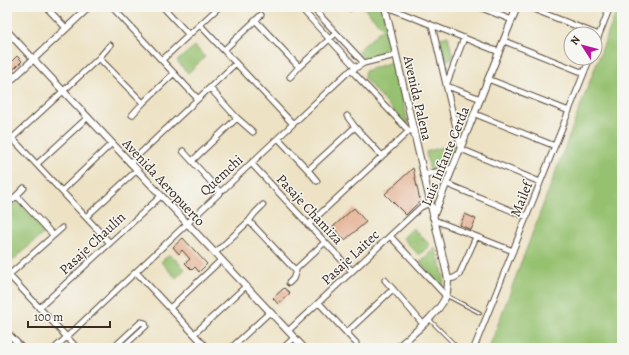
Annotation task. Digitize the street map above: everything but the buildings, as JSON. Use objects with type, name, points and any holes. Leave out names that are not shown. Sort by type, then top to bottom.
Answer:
[{"type":"street","points":[[46,7],[66,28]]},
{"type":"street","points":[[7,84],[89,7]]},
{"type":"street","points":[[112,7],[198,99]]},
{"type":"street","points":[[163,7],[189,35]]},
{"type":"street","points":[[162,60],[219,7]]},
{"type":"street","points":[[300,7],[329,39],[353,69],[411,130],[308,225]]},
{"type":"street","points":[[312,7],[364,63]]},
{"type":"street","points":[[386,7],[499,52]]},
{"type":"street","name":"Avenida Palena","points":[[386,7],[411,130],[424,175],[434,219]]},
{"type":"street","points":[[479,7],[512,20]]},
{"type":"street","name":"Luis Infante Cerda","points":[[446,296],[448,279],[434,219],[460,149],[517,7]]},
{"type":"street","points":[[528,7],[575,26]]},
{"type":"street","points":[[603,26],[610,7]]},
{"type":"street","points":[[224,50],[261,15]]},
{"type":"street","points":[[256,20],[299,67]]},
{"type":"street","points":[[200,25],[293,124]]},
{"type":"street","points":[[432,25],[460,149],[540,182]]},
{"type":"street","name":"Avenida Aeropuerto","points":[[7,32],[304,348]]},
{"type":"street","points":[[290,77],[336,33]]},
{"type":"street","points":[[446,85],[464,38]]},
{"type":"street","points":[[504,41],[584,73]]},
{"type":"street","points":[[7,143],[99,58],[110,45]]},
{"type":"street","name":"Quemchi","points":[[55,348],[353,69],[364,63],[396,55]]},
{"type":"street","points":[[99,58],[143,103]]},
{"type":"street","points":[[130,163],[236,63]]},
{"type":"street","name":"Mailef","points":[[474,348],[587,66]]},
{"type":"street","points":[[132,115],[174,73]]},
{"type":"street","points":[[488,79],[569,111]]},
{"type":"street","points":[[446,85],[481,99]]},
{"type":"street","points":[[210,88],[237,118],[253,132]]},
{"type":"street","points":[[475,114],[555,146]]},
{"type":"street","points":[[347,116],[355,127],[382,156]]},
{"type":"street","points":[[37,164],[88,117]]},
{"type":"street","points":[[192,160],[237,118]]},
{"type":"street","points":[[308,170],[355,127]]},
{"type":"street","points":[[12,138],[110,243]]},
{"type":"street","points":[[278,138],[317,181]]},
{"type":"street","points":[[62,191],[112,144]]},
{"type":"street","points":[[183,151],[220,192]]},
{"type":"street","name":"Pasaje Chamiza","points":[[251,163],[352,271]]},
{"type":"street","points":[[424,175],[453,168]]},
{"type":"street","points":[[86,217],[137,170]]},
{"type":"street","points":[[447,184],[527,217]]},
{"type":"street","points":[[7,205],[24,188]]},
{"type":"street","points":[[17,196],[53,234]]},
{"type":"street","name":"Pasaje Chaulín","points":[[40,308],[161,196]]},
{"type":"street","name":"Pasaje Laitec","points":[[288,331],[421,207],[430,202]]},
{"type":"street","points":[[215,253],[249,221],[263,205]]},
{"type":"street","points":[[434,219],[513,251]]},
{"type":"street","points":[[249,221],[295,270]]},
{"type":"street","points":[[62,228],[53,234],[8,274],[77,348]]},
{"type":"street","points":[[390,236],[446,296],[428,319],[397,348]]},
{"type":"street","points":[[448,279],[456,278],[460,273],[476,237]]},
{"type":"street","points":[[289,284],[296,272],[295,270],[325,242]]},
{"type":"street","points":[[170,308],[221,260]]},
{"type":"street","points":[[136,272],[207,348]]},
{"type":"street","points":[[384,280],[423,324]]},
{"type":"street","points":[[194,334],[246,286]]},
{"type":"street","points":[[346,332],[393,289]]},
{"type":"street","points":[[319,302],[356,343]]},
{"type":"street","points":[[231,348],[270,312]]},
{"type":"street","points":[[113,348],[141,322],[144,322],[146,326],[122,348]]},
{"type":"street","points":[[7,332],[22,348]]},
{"type":"street","points":[[283,348],[294,338]]},
{"type":"street","points":[[402,343],[408,348]]},
{"type":"lane","points":[[446,296],[480,314]]},
{"type":"lane","points":[[428,319],[458,348]]},
{"type":"green space","points":[[363,7],[382,7],[392,53],[364,59],[357,52],[383,28]]},
{"type":"green space","points":[[618,7],[622,7],[622,348],[489,348],[596,66],[603,66],[603,47]]},
{"type":"green space","points":[[448,36],[453,58],[442,61],[437,39]]},
{"type":"green space","points":[[195,46],[205,57],[188,73],[177,61]]},
{"type":"green space","points":[[394,61],[408,124],[406,125],[364,78],[365,71]]},
{"type":"green space","points":[[456,143],[457,149],[451,167],[430,171],[426,152]]},
{"type":"green space","points":[[18,201],[46,231],[12,261],[7,256],[7,210]]},
{"type":"green space","points":[[413,228],[430,245],[419,255],[403,238]]},
{"type":"green space","points":[[435,248],[444,276],[443,290],[420,262]]},
{"type":"green space","points":[[170,254],[185,269],[176,278],[161,262]]}]
